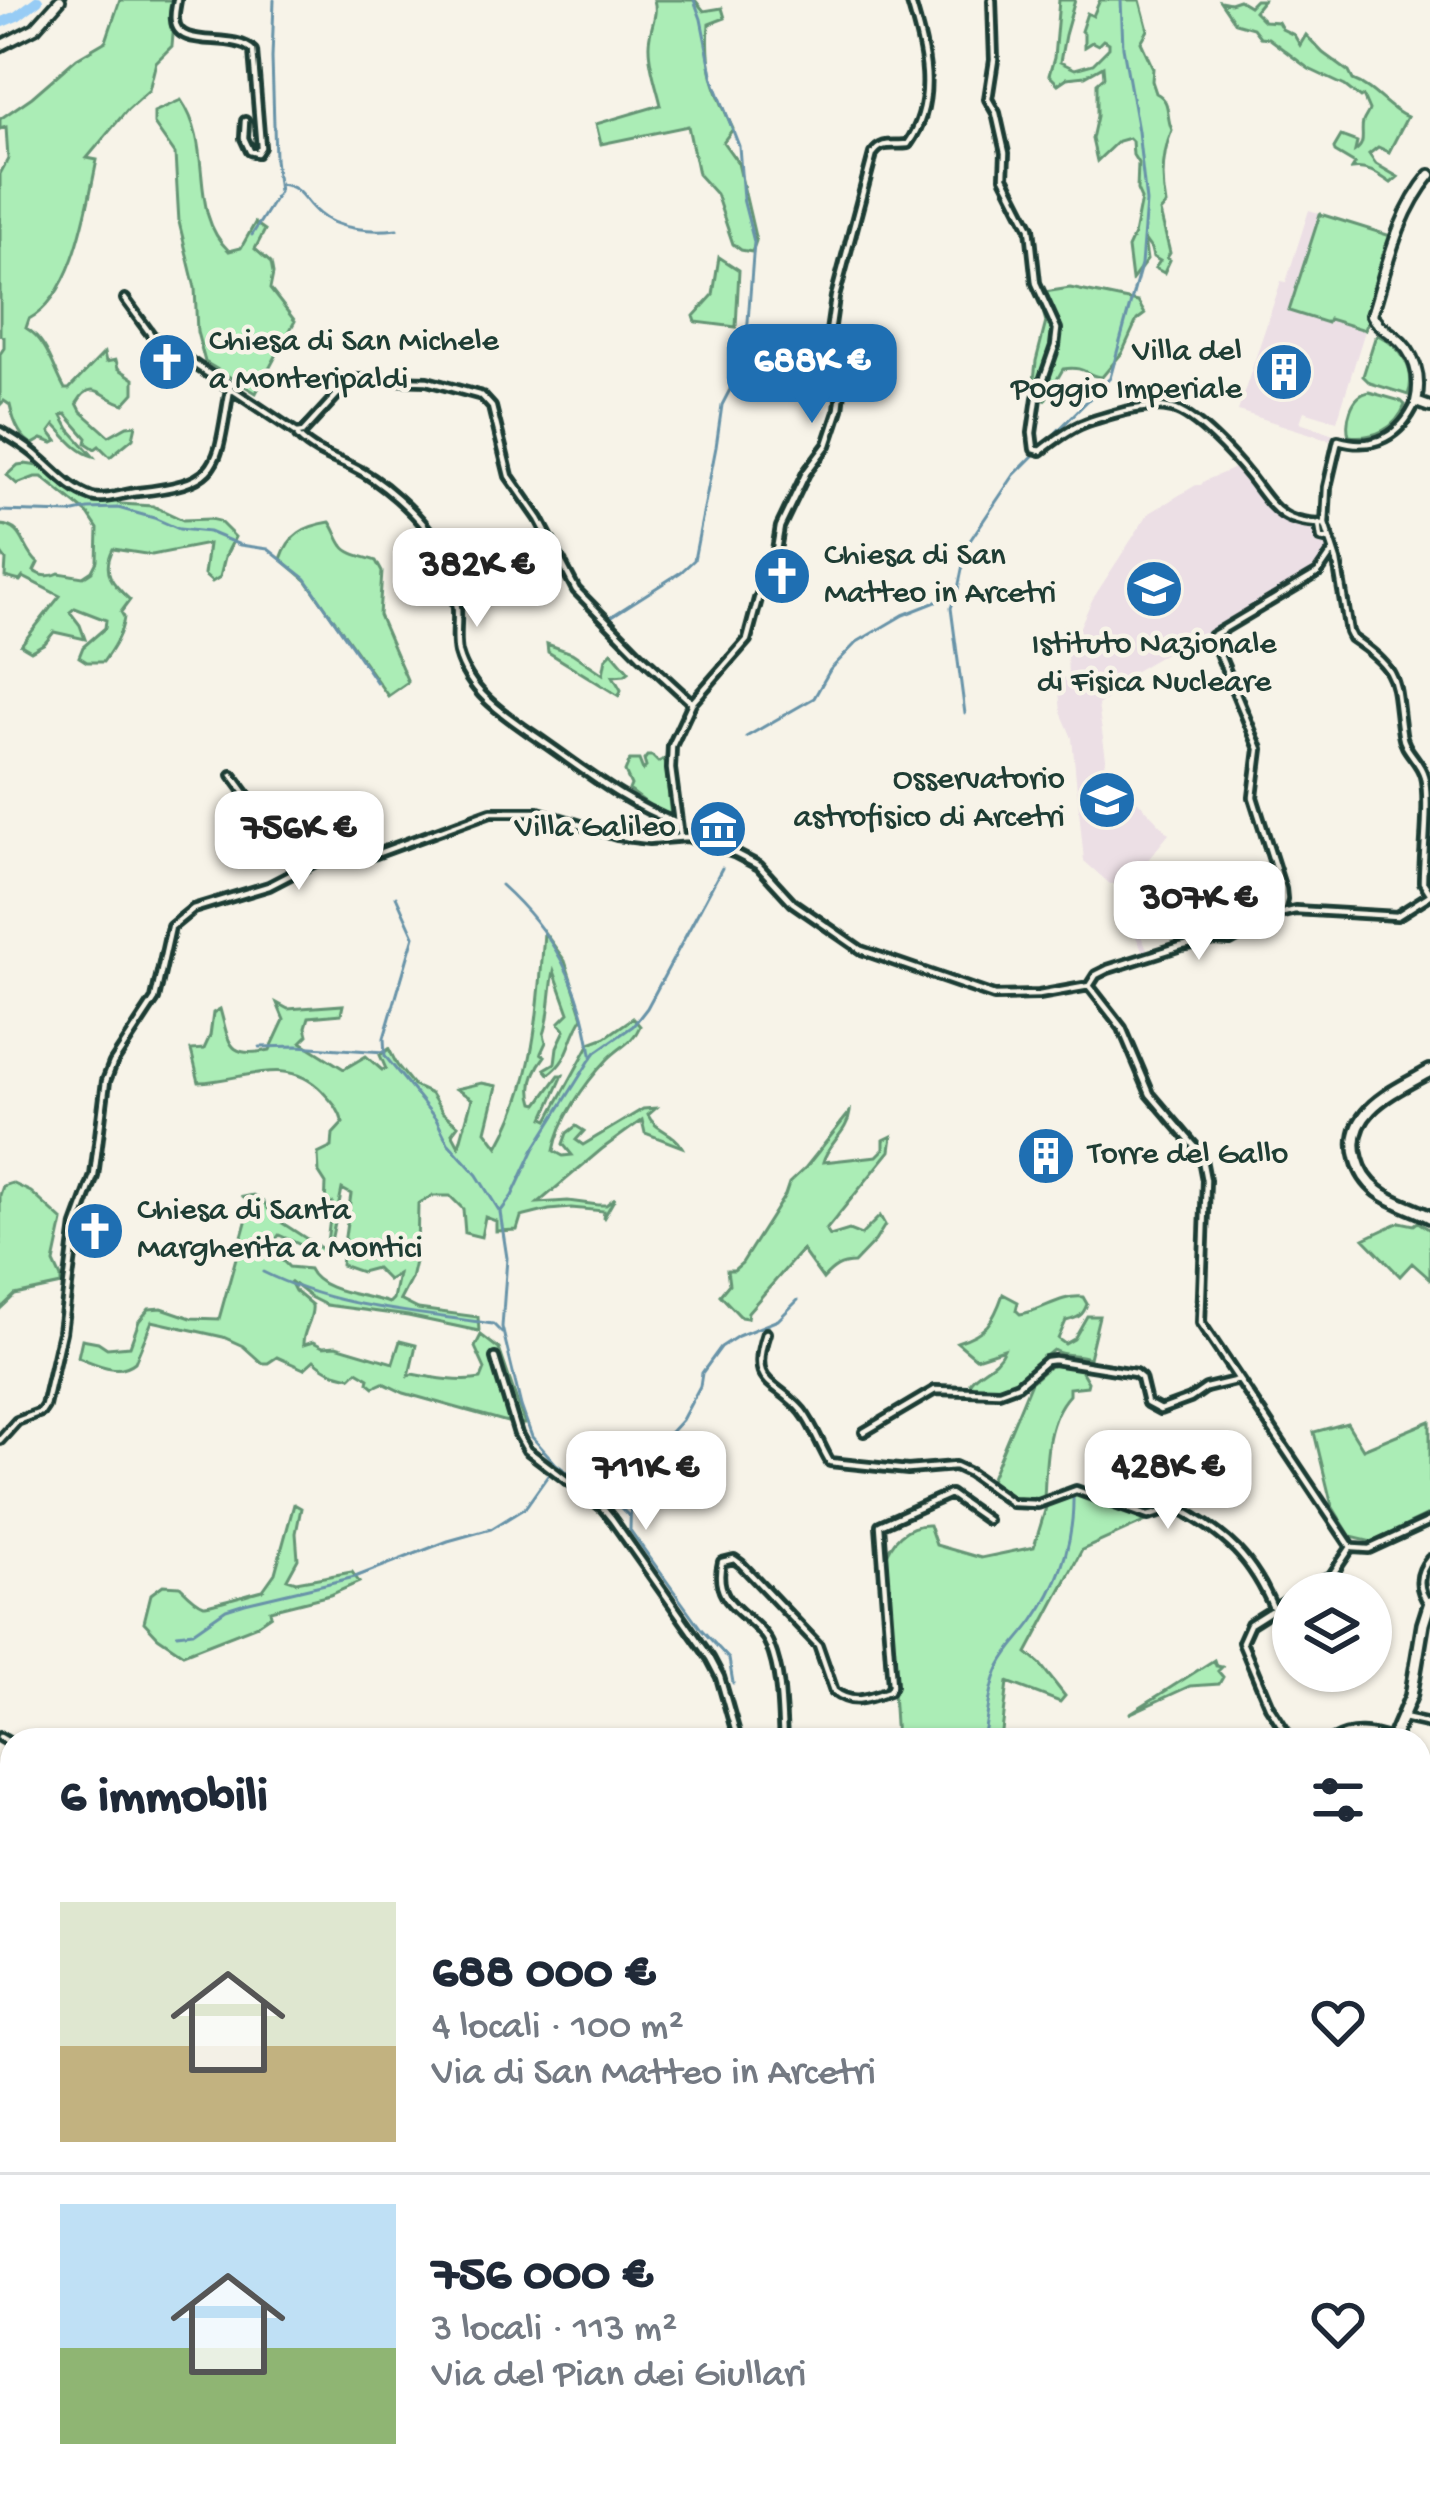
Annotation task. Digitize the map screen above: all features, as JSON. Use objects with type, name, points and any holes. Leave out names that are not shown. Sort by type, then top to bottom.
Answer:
[{"type":"main road","points":[[1430,1071],[1369,1109],[1355,1138],[1362,1173],[1379,1192],[1430,1216]]},
{"type":"main road","points":[[1398,1728],[1415,1680],[1430,1603]]},
{"type":"street","points":[[2,43],[34,28],[60,0]]},
{"type":"street","points":[[177,0],[178,30],[193,39],[240,41],[253,51],[261,146],[257,153],[250,151],[244,138],[245,121]]},
{"type":"street","points":[[680,837],[672,746],[692,703],[747,640],[774,562],[780,526],[826,445],[842,383],[830,332],[873,154],[885,144],[908,144],[919,127],[927,98],[925,56],[910,0]]},
{"type":"street","points":[[992,0],[994,60],[988,99],[1005,153],[1004,177],[1030,228],[1036,283],[1057,328],[1036,398],[1034,449],[1041,451],[1083,422],[1145,406],[1174,409],[1234,459],[1269,505],[1293,520],[1322,524]]},
{"type":"street","points":[[0,1440],[17,1421],[45,1406],[62,1332],[76,1225],[94,1177],[106,1081],[155,1000],[171,927],[193,909],[248,894],[325,857],[376,854],[491,812],[538,812],[629,838],[680,837],[759,866],[794,903],[861,950],[994,997],[1089,986],[1096,975],[1180,946],[1230,941],[1295,910],[1397,916],[1430,894],[1423,882],[1423,770],[1402,736],[1395,680],[1349,632],[1334,550],[1322,524],[1338,440],[1361,445],[1384,439],[1404,424],[1416,402],[1419,382],[1411,356],[1372,315],[1401,222],[1430,175]]},
{"type":"street","points":[[125,299],[152,336],[328,458],[370,476],[416,516],[448,564],[457,606],[457,649],[477,689],[515,724],[589,776],[641,809],[677,824]]},
{"type":"street","points":[[297,433],[304,432],[356,379],[427,381],[482,396],[492,407],[508,476],[539,519],[577,590],[692,703]]},
{"type":"street","points":[[0,431],[39,458],[55,476],[98,499],[188,485],[212,467],[219,452],[230,389]]},
{"type":"street","points":[[1416,402],[1430,406]]},
{"type":"street","points":[[1279,914],[1282,889],[1253,797],[1259,749],[1212,636],[1318,573],[1334,550]]},
{"type":"street","points":[[232,775],[300,870]]},
{"type":"street","points":[[1089,986],[1122,1028],[1150,1094],[1201,1154],[1206,1180],[1199,1316],[1239,1380],[1351,1547],[1369,1549],[1430,1521]]},
{"type":"street","points":[[766,1333],[762,1375],[800,1409],[830,1462],[908,1470],[955,1466],[1012,1502],[1038,1504],[1076,1490],[1148,1516],[1178,1508],[1239,1549],[1272,1605]]},
{"type":"street","points":[[495,1358],[524,1445],[612,1519],[710,1658],[735,1728]]},
{"type":"street","points":[[864,1432],[935,1390],[1000,1392],[1018,1385],[1046,1361],[1135,1372],[1147,1403],[1160,1410],[1206,1388],[1239,1380]]},
{"type":"street","points":[[782,1728],[771,1648],[766,1636],[729,1603],[719,1574],[722,1562],[734,1559],[740,1564],[818,1645],[834,1691],[850,1700],[864,1700],[889,1691],[892,1685],[880,1525],[950,1493],[987,1520]]},
{"type":"street","points":[[1334,1572],[1351,1547]]},
{"type":"street","points":[[1430,1559],[1420,1579],[1423,1596],[1430,1603]]},
{"type":"street","points":[[1272,1611],[1250,1624],[1242,1642],[1283,1728]]},
{"type":"street","points":[[1403,1718],[1430,1724]]},
{"type":"shaded area","points":[[1309,210],[1394,237],[1337,421],[1304,411],[1300,422],[1333,434],[1330,440],[1238,411]]},
{"type":"shaded area","points":[[1237,467],[1266,505],[1305,524],[1329,552],[1306,577],[1106,687],[1110,693],[1098,705],[1105,766],[1169,834],[1125,888],[1135,925],[1150,954],[1145,956],[1120,883],[1110,884],[1084,861],[1072,738],[1061,712],[1061,679],[1068,676],[1067,655],[1092,600],[1148,514]]},
{"type":"green space","points":[[120,0],[176,0],[172,46],[156,62],[149,90],[87,158],[97,160],[68,271],[26,328],[45,347],[65,389],[104,353],[106,362],[116,360],[118,368],[134,379],[134,393],[124,404],[94,390],[77,403],[109,436],[136,425],[133,438],[110,457],[99,446],[95,449],[86,443],[87,438],[66,414],[62,416],[69,429],[93,456],[55,425],[50,432],[57,441],[42,439],[33,444],[20,433],[10,405],[4,401],[0,405],[4,337],[0,335],[0,174],[8,159],[6,127],[0,129],[0,119],[106,41]]},
{"type":"green space","points":[[654,0],[695,0],[704,11],[722,8],[725,18],[709,24],[710,67],[733,129],[723,142],[738,163],[756,241],[752,252],[733,244],[716,194],[698,174],[688,126],[601,144],[596,124],[661,105],[649,54]]},
{"type":"green space","points":[[1059,0],[1075,0],[1060,62],[1075,69],[1093,64],[1109,48],[1103,40],[1084,47],[1081,31],[1087,13],[1093,16],[1100,0],[1140,0],[1148,30],[1141,42],[1172,130],[1163,167],[1166,205],[1160,212],[1170,253],[1164,273],[1155,268],[1160,261],[1144,239],[1147,260],[1132,280],[1128,248],[1141,199],[1138,163],[1129,138],[1118,141],[1097,161],[1092,139],[1103,66],[1058,84],[1049,75]]},
{"type":"green space","points":[[1239,0],[1249,6],[1263,0],[1254,11],[1264,21],[1278,22],[1300,45],[1306,35],[1353,80],[1407,117],[1389,152],[1378,147],[1369,154],[1398,177],[1391,183],[1368,170],[1352,169],[1355,164],[1335,152],[1341,136],[1357,142],[1355,151],[1361,145],[1369,110],[1363,96],[1309,69],[1253,28],[1235,23],[1220,1]]},
{"type":"green space","points":[[181,100],[197,139],[204,199],[216,235],[229,251],[241,248],[255,223],[265,230],[255,249],[271,263],[270,289],[295,321],[256,393],[205,362],[197,332],[195,288],[179,222],[175,154],[154,124],[154,112]]},
{"type":"green space","points":[[1320,214],[1394,237],[1365,330],[1289,311]]},
{"type":"green space","points":[[719,257],[739,270],[736,327],[696,322],[694,316],[713,295]]},
{"type":"green space","points":[[1070,288],[1138,302],[1145,314],[1102,377],[1063,369],[1045,400],[1041,397],[1044,374],[1032,400],[1046,322],[1038,293]]},
{"type":"green space","points":[[1378,335],[1405,360],[1408,395],[1370,383],[1363,376]]},
{"type":"green space","points":[[1369,392],[1405,405],[1383,431],[1349,436],[1351,410]]},
{"type":"green space","points":[[25,464],[52,468],[94,494],[121,504],[153,506],[183,520],[219,521],[235,537],[220,577],[212,582],[204,575],[208,544],[152,555],[113,549],[108,565],[111,578],[130,600],[121,612],[119,635],[103,662],[79,657],[83,647],[105,628],[106,620],[75,608],[70,612],[85,639],[54,632],[31,651],[21,645],[60,596],[23,577],[20,581],[5,577],[0,525],[19,534],[38,563],[34,571],[47,576],[83,577],[92,571],[98,529],[88,514],[42,477],[17,484],[7,475]]},
{"type":"green space","points":[[330,522],[346,549],[376,561],[382,572],[379,615],[408,682],[388,696],[306,580],[281,559],[299,533]]},
{"type":"green space","points":[[547,644],[572,653],[603,674],[612,652],[629,672],[613,676],[621,690],[619,696],[548,652]]},
{"type":"green space","points":[[647,756],[658,762],[665,759],[671,817],[629,790],[625,772],[630,760],[639,760],[643,770]]},
{"type":"green space","points":[[544,932],[565,961],[583,1017],[561,1062],[549,1074],[545,1069],[555,1063],[565,1030],[559,1023],[569,1013],[554,971],[541,1053],[545,1056],[532,1084],[534,1103],[563,1075],[544,1118],[548,1120],[590,1043],[633,1018],[640,1026],[581,1091],[554,1151],[572,1155],[563,1144],[576,1126],[584,1131],[576,1140],[583,1145],[643,1109],[656,1108],[648,1115],[651,1120],[682,1147],[645,1133],[642,1120],[538,1203],[606,1205],[615,1198],[603,1219],[604,1211],[549,1210],[521,1217],[517,1230],[496,1231],[496,1221],[485,1217],[481,1237],[465,1233],[463,1209],[450,1196],[432,1196],[418,1204],[417,1253],[400,1300],[418,1309],[478,1317],[479,1331],[326,1305],[290,1281],[312,1305],[303,1345],[336,1346],[393,1363],[400,1341],[416,1345],[409,1376],[481,1379],[485,1369],[475,1347],[481,1335],[499,1349],[525,1424],[404,1393],[383,1383],[374,1387],[357,1371],[351,1377],[340,1375],[314,1360],[304,1369],[277,1357],[262,1363],[243,1346],[223,1337],[152,1321],[135,1362],[128,1366],[107,1367],[78,1357],[82,1339],[107,1348],[130,1346],[149,1309],[219,1319],[251,1204],[243,1197],[253,1195],[273,1217],[327,1252],[325,1256],[279,1235],[276,1239],[293,1255],[278,1256],[289,1267],[309,1269],[333,1288],[389,1303],[398,1274],[388,1280],[376,1268],[361,1272],[341,1265],[351,1194],[342,1189],[330,1246],[327,1242],[332,1203],[325,1207],[326,1184],[319,1173],[318,1154],[332,1147],[333,1134],[343,1123],[335,1105],[308,1080],[294,1074],[264,1072],[199,1082],[191,1050],[204,1049],[213,1013],[220,1009],[233,1046],[256,1052],[270,1050],[284,1020],[277,1003],[288,1009],[343,1005],[341,1014],[309,1017],[308,1035],[301,1042],[344,1069],[366,1056],[386,1069],[380,1055],[389,1049],[414,1086],[431,1094],[458,1125],[452,1133],[459,1146],[472,1099],[456,1089],[482,1083],[497,1086],[486,1131],[498,1147],[527,1070]]},
{"type":"green space","points":[[850,1112],[823,1162],[877,1156],[884,1149],[884,1140],[892,1136],[890,1151],[826,1230],[830,1236],[849,1230],[861,1235],[880,1216],[885,1225],[854,1263],[837,1267],[823,1279],[802,1250],[747,1318],[741,1317],[720,1295],[729,1284],[727,1270],[742,1263],[789,1183]]},
{"type":"green space","points":[[12,1183],[31,1192],[63,1221],[54,1263],[61,1285],[15,1295],[0,1309],[0,1195],[3,1186]]},
{"type":"green space","points":[[1400,1222],[1418,1222],[1430,1230],[1430,1279],[1412,1263],[1400,1276],[1364,1239]]},
{"type":"green space","points":[[1003,1294],[1018,1302],[1020,1314],[1083,1297],[1084,1311],[1066,1321],[1058,1339],[1065,1344],[1074,1339],[1087,1316],[1099,1316],[1089,1358],[1053,1350],[1007,1385],[972,1387],[970,1382],[1004,1349],[976,1358],[957,1342],[987,1326]]},
{"type":"green space","points":[[1052,1364],[1079,1367],[1088,1382],[1069,1388],[1055,1417],[1044,1499],[1022,1501],[988,1485],[1031,1382]]},
{"type":"green space","points":[[1430,1421],[1430,1514],[1372,1542],[1351,1537],[1332,1506],[1314,1432],[1347,1423],[1363,1449]]},
{"type":"green space","points":[[1077,1493],[1148,1520],[1082,1550],[1027,1653],[1065,1696],[1060,1702],[1008,1682],[1002,1728],[895,1728],[885,1561],[895,1541],[914,1527],[929,1525],[936,1545],[981,1558],[1034,1547],[1047,1504]]},
{"type":"green space","points":[[294,1504],[301,1508],[298,1559],[287,1579],[296,1582],[352,1572],[359,1582],[330,1595],[270,1610],[271,1615],[255,1626],[183,1654],[144,1622],[151,1594],[163,1585],[180,1586],[204,1605],[263,1590],[275,1573]]},
{"type":"green space","points":[[1214,1660],[1222,1667],[1219,1684],[1190,1686],[1129,1714]]},
{"type":"waterway","points":[[0,23],[38,0]]},
{"type":"waterway","points":[[252,235],[279,192],[274,0]]},
{"type":"waterway","points":[[609,618],[694,560],[722,405],[746,348],[754,242],[743,199],[739,146],[713,79],[694,0]]},
{"type":"waterway","points":[[965,714],[951,608],[967,545],[1014,475],[1110,378],[1141,265],[1146,202],[1123,47],[1121,0]]},
{"type":"waterway","points":[[279,184],[297,191],[335,223],[367,230],[397,229]]},
{"type":"waterway","points":[[0,511],[70,513],[118,508],[179,529],[209,532],[240,545],[268,549],[306,579],[377,683]]},
{"type":"waterway","points":[[746,737],[814,698],[830,670],[857,642],[941,600],[958,586]]},
{"type":"waterway","points":[[501,1211],[590,1060],[633,1026],[647,1008],[722,868]]},
{"type":"waterway","points":[[501,885],[536,921],[562,961],[580,1005],[591,1054]]},
{"type":"waterway","points":[[396,896],[414,936],[384,1038],[385,1056],[436,1119],[448,1143],[477,1175],[500,1212],[507,1258],[502,1327],[532,1437],[556,1464],[630,1517]]},
{"type":"waterway","points":[[260,1047],[384,1052]]},
{"type":"waterway","points":[[263,1272],[318,1294],[493,1324],[502,1333]]},
{"type":"waterway","points":[[733,1683],[729,1659],[701,1629],[630,1530],[631,1487],[648,1457],[682,1420],[702,1373],[721,1347],[778,1320],[798,1300]]},
{"type":"waterway","points":[[177,1634],[193,1632],[226,1609],[355,1577],[491,1529],[525,1508],[556,1464]]},
{"type":"waterway","points":[[985,1728],[1000,1666],[1034,1620],[1058,1575],[1068,1544],[1073,1495]]},
{"type":"place","name":"Chiesa di San Michele a Monteripaldi","points":[[167,362]]},
{"type":"place","name":"Villa del Poggio Imperiale","points":[[1284,372]]},
{"type":"place","name":"Chiesa di San Matteo in Arcetri","points":[[782,576]]},
{"type":"place","name":"Istituto Nazionale di Fisica Nucleare","points":[[1154,589]]},
{"type":"place","name":"Osservatorio astrofisico di Arcetri","points":[[1107,800]]},
{"type":"place","name":"Villa Galileo","points":[[718,829]]},
{"type":"place","name":"Torre del Gallo","points":[[1046,1156]]},
{"type":"place","name":"Chiesa di Santa Margherita a Montici","points":[[95,1231]]}]
